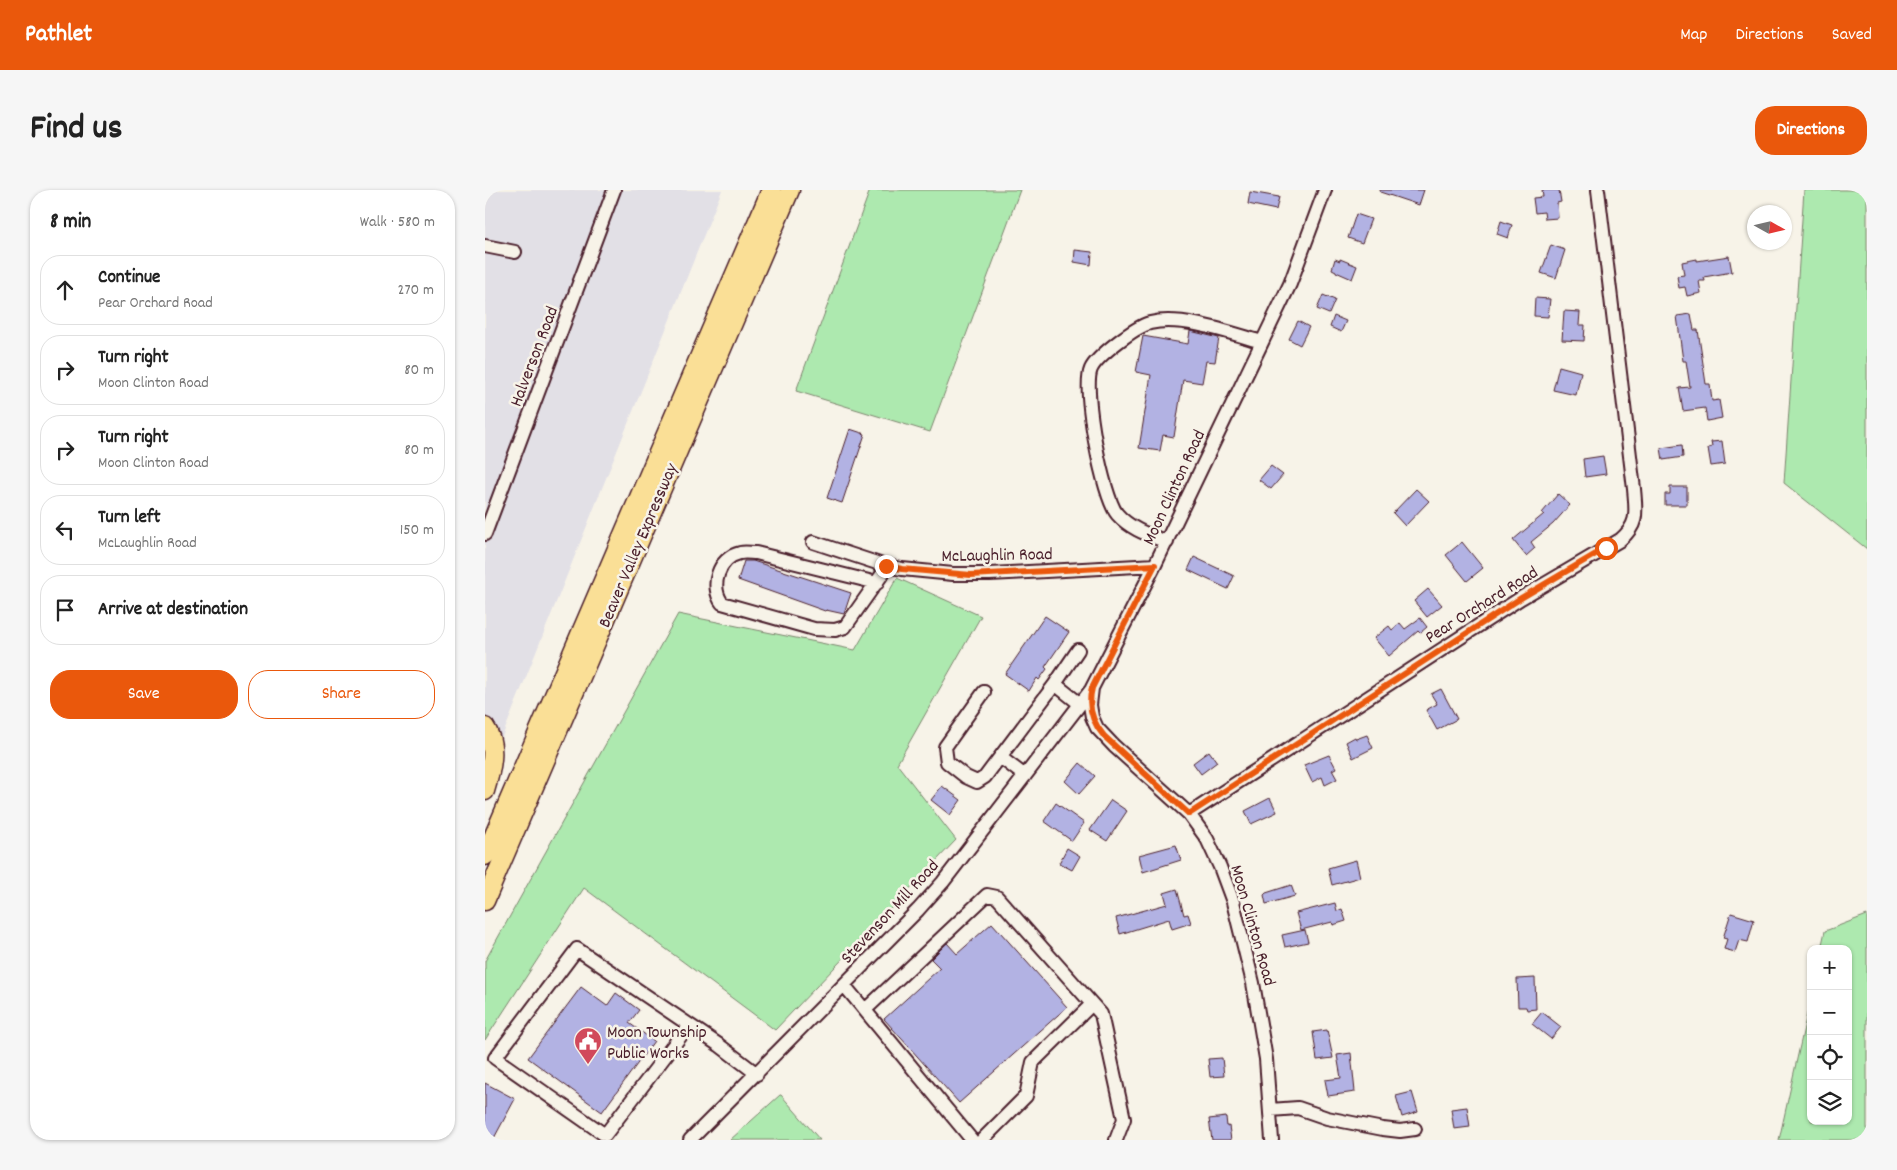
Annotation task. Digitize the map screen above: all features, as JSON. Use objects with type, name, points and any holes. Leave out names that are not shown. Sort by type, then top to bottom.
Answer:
[{"type":"highway","name":"Beaver Valley Expressway","points":[[485,856],[771,190]]},
{"type":"highway","name":"Beaver Valley Expressway","points":[[485,901],[790,190]]},
{"type":"highway","points":[[485,727],[492,749],[490,772],[485,791]]},
{"type":"street","name":"Halverson Road","points":[[485,534],[614,190]]},
{"type":"street","name":"Moon Clinton Road","points":[[1273,1140],[1261,1027],[1253,983],[1234,908],[1214,854],[1199,826],[1189,814],[1114,746],[1097,728],[1090,705],[1092,688],[1167,542],[1290,284],[1325,190]]},
{"type":"street","name":"Pear Orchard Road","points":[[1189,814],[1521,598],[1620,540],[1632,528],[1635,511],[1634,489],[1598,190]]},
{"type":"street","points":[[485,246],[515,252]]},
{"type":"street","points":[[1167,542],[1126,523],[1116,512],[1096,452],[1089,384],[1091,369],[1131,331],[1151,323],[1173,322],[1203,325],[1262,342]]},
{"type":"street","name":"McLaughlin Road","points":[[813,542],[888,566],[909,570],[971,575],[1155,565]]},
{"type":"street","points":[[877,583],[756,553],[730,557],[719,569],[716,586],[717,596],[722,603],[814,629],[835,630],[845,627],[877,583],[888,566]]},
{"type":"street","points":[[984,692],[945,747],[947,762],[965,777],[977,782],[985,777],[1000,758],[1078,650]]},
{"type":"street","points":[[1055,684],[1080,704]]},
{"type":"street","name":"Stevenson Mill Road","points":[[690,1140],[918,910],[943,882],[1092,688]]},
{"type":"street","points":[[1000,758],[1025,776]]},
{"type":"street","points":[[865,1010],[987,895],[997,897],[1101,1014],[1124,1118],[1116,1140]]},
{"type":"street","points":[[689,1025],[605,1135],[495,1058],[577,949],[689,1025],[757,1074]]},
{"type":"street","points":[[844,985],[972,1140]]},
{"type":"street","points":[[982,1140],[1025,1096],[1033,1062],[1092,1004]]},
{"type":"street","points":[[1270,1110],[1298,1108],[1327,1118],[1369,1126],[1400,1131],[1415,1129]]},
{"type":"shaded area","points":[[485,190],[722,190],[485,779]]},
{"type":"green space","points":[[870,190],[1020,190],[930,432],[796,391]]},
{"type":"green space","points":[[1804,190],[1867,190],[1867,549],[1784,483]]},
{"type":"green space","points":[[897,578],[981,616],[897,764],[956,840],[775,1030],[584,888],[485,1040],[485,961],[678,614],[855,650]]},
{"type":"green space","points":[[1867,915],[1867,1140],[1779,1140],[1807,1014],[1807,1125],[1852,1125],[1852,945],[1822,945],[1825,931]]},
{"type":"green space","points":[[780,1095],[820,1140],[730,1140]]},
{"type":"building","points":[[1380,190],[1424,190],[1419,205],[1380,192]]},
{"type":"building","points":[[1542,190],[1559,190],[1561,202],[1557,203],[1558,218],[1545,219],[1544,212],[1535,213],[1533,198],[1543,197]]},
{"type":"building","points":[[1250,192],[1279,197],[1276,210],[1248,204]]},
{"type":"building","points":[[1356,214],[1371,219],[1362,243],[1348,238]]},
{"type":"building","points":[[1501,221],[1512,225],[1508,238],[1497,234]]},
{"type":"building","points":[[1551,245],[1565,250],[1556,278],[1541,273]]},
{"type":"building","points":[[1075,250],[1092,252],[1091,265],[1074,262]]},
{"type":"building","points":[[1729,256],[1732,272],[1704,277],[1705,281],[1699,281],[1701,293],[1687,296],[1685,287],[1679,288],[1677,276],[1684,275],[1682,262]]},
{"type":"building","points":[[1335,259],[1340,261],[1340,259],[1357,266],[1352,279],[1332,269]]},
{"type":"building","points":[[1323,295],[1335,300],[1329,314],[1317,309]]},
{"type":"building","points":[[1535,298],[1550,299],[1548,317],[1534,316]]},
{"type":"building","points":[[1564,311],[1580,312],[1579,325],[1585,325],[1584,341],[1562,340]]},
{"type":"building","points":[[1691,314],[1694,330],[1698,330],[1706,384],[1710,384],[1712,401],[1719,400],[1722,418],[1707,421],[1705,408],[1683,411],[1679,388],[1690,387],[1686,361],[1683,361],[1677,316]]},
{"type":"building","points":[[1334,316],[1346,321],[1341,332],[1330,327]]},
{"type":"building","points":[[1298,321],[1309,327],[1300,345],[1289,339]]},
{"type":"building","points":[[1190,331],[1219,338],[1215,362],[1206,361],[1202,383],[1183,380],[1174,437],[1163,435],[1160,451],[1139,448],[1151,375],[1136,372],[1143,336],[1188,344]]},
{"type":"building","points":[[1559,366],[1581,372],[1576,395],[1553,390]]},
{"type":"building","points":[[850,429],[865,434],[842,503],[827,498]]},
{"type":"building","points":[[1722,441],[1725,464],[1711,466],[1708,448],[1712,447],[1711,442]]},
{"type":"building","points":[[1682,445],[1683,457],[1663,460],[1661,448]]},
{"type":"building","points":[[1603,456],[1606,474],[1585,477],[1583,459]]},
{"type":"building","points":[[1271,466],[1283,475],[1271,489],[1259,480]]},
{"type":"building","points":[[1670,487],[1687,487],[1687,505],[1665,505],[1665,494],[1670,494]]},
{"type":"building","points":[[1416,489],[1429,501],[1405,526],[1393,513]]},
{"type":"building","points":[[1558,494],[1570,505],[1553,524],[1531,542],[1535,548],[1526,556],[1513,540],[1544,514],[1542,513]]},
{"type":"building","points":[[1462,542],[1483,568],[1467,581],[1446,555]]},
{"type":"building","points":[[1194,557],[1234,576],[1228,589],[1188,570]]},
{"type":"building","points":[[744,561],[753,561],[851,593],[844,614],[825,611],[738,580]]},
{"type":"building","points":[[1428,589],[1442,605],[1427,617],[1414,601]]},
{"type":"building","points":[[1045,616],[1069,632],[1045,667],[1047,669],[1039,680],[1037,678],[1029,691],[1005,674]]},
{"type":"building","points":[[1420,618],[1427,627],[1420,633],[1418,631],[1389,656],[1374,638],[1389,626],[1392,630],[1400,623],[1405,629]]},
{"type":"building","points":[[1441,689],[1457,719],[1437,730],[1426,710],[1437,704],[1431,694]]},
{"type":"building","points":[[1367,735],[1373,748],[1353,758],[1346,742],[1355,737],[1356,739]]},
{"type":"building","points":[[1209,751],[1217,762],[1201,774],[1193,763]]},
{"type":"building","points":[[1329,755],[1336,768],[1332,770],[1337,779],[1325,785],[1322,777],[1312,782],[1304,765]]},
{"type":"building","points":[[1080,763],[1095,776],[1079,794],[1065,781]]},
{"type":"building","points":[[942,786],[961,800],[950,815],[931,800]]},
{"type":"building","points":[[1270,798],[1277,812],[1251,824],[1245,811]]},
{"type":"building","points":[[1111,800],[1127,811],[1107,841],[1090,830]]},
{"type":"building","points":[[1056,803],[1084,823],[1072,841],[1044,821]]},
{"type":"building","points":[[1176,845],[1181,860],[1143,872],[1139,855]]},
{"type":"building","points":[[1067,848],[1080,856],[1072,870],[1059,863]]},
{"type":"building","points":[[1356,860],[1360,877],[1332,885],[1328,868]]},
{"type":"building","points":[[1291,885],[1295,896],[1266,904],[1264,895],[1266,893]]},
{"type":"building","points":[[1177,889],[1184,915],[1188,914],[1191,923],[1172,929],[1169,919],[1120,934],[1116,918],[1167,904],[1164,893]]},
{"type":"building","points":[[1335,903],[1337,911],[1342,909],[1346,921],[1333,925],[1332,922],[1301,930],[1296,913]]},
{"type":"building","points":[[1731,913],[1754,920],[1748,942],[1739,940],[1735,952],[1724,949],[1727,939],[1723,938]]},
{"type":"building","points":[[992,923],[1067,1007],[959,1103],[884,1019],[940,968],[931,959],[947,943],[957,954]]},
{"type":"building","points":[[1305,930],[1308,942],[1285,947],[1282,935]]},
{"type":"building","points":[[1535,978],[1536,1009],[1527,1010],[1526,1007],[1518,1007],[1517,979]]},
{"type":"building","points":[[581,987],[607,1006],[616,993],[639,1010],[629,1023],[654,1041],[602,1112],[528,1058]]},
{"type":"building","points":[[1542,1012],[1561,1027],[1551,1039],[1532,1024]]},
{"type":"building","points":[[1327,1030],[1333,1058],[1317,1060],[1313,1032]]},
{"type":"building","points":[[1351,1053],[1355,1092],[1328,1096],[1325,1080],[1341,1078],[1337,1055]]},
{"type":"building","points":[[1222,1058],[1224,1076],[1210,1077],[1208,1059]]},
{"type":"building","points":[[485,1083],[515,1099],[493,1140],[485,1140]]},
{"type":"building","points":[[1412,1092],[1418,1112],[1402,1117],[1396,1096]]},
{"type":"building","points":[[1467,1107],[1470,1127],[1454,1129],[1451,1109]]},
{"type":"building","points":[[1226,1117],[1231,1140],[1212,1140],[1209,1119]]},
{"type":"place","name":"Moon Township Public Works","points":[[588,1065]]},
{"type":"route","points":[[886,566],[971,575],[1155,565],[1092,688],[1090,705],[1097,728],[1104,736],[1189,814],[1521,598],[1606,548]]}]
